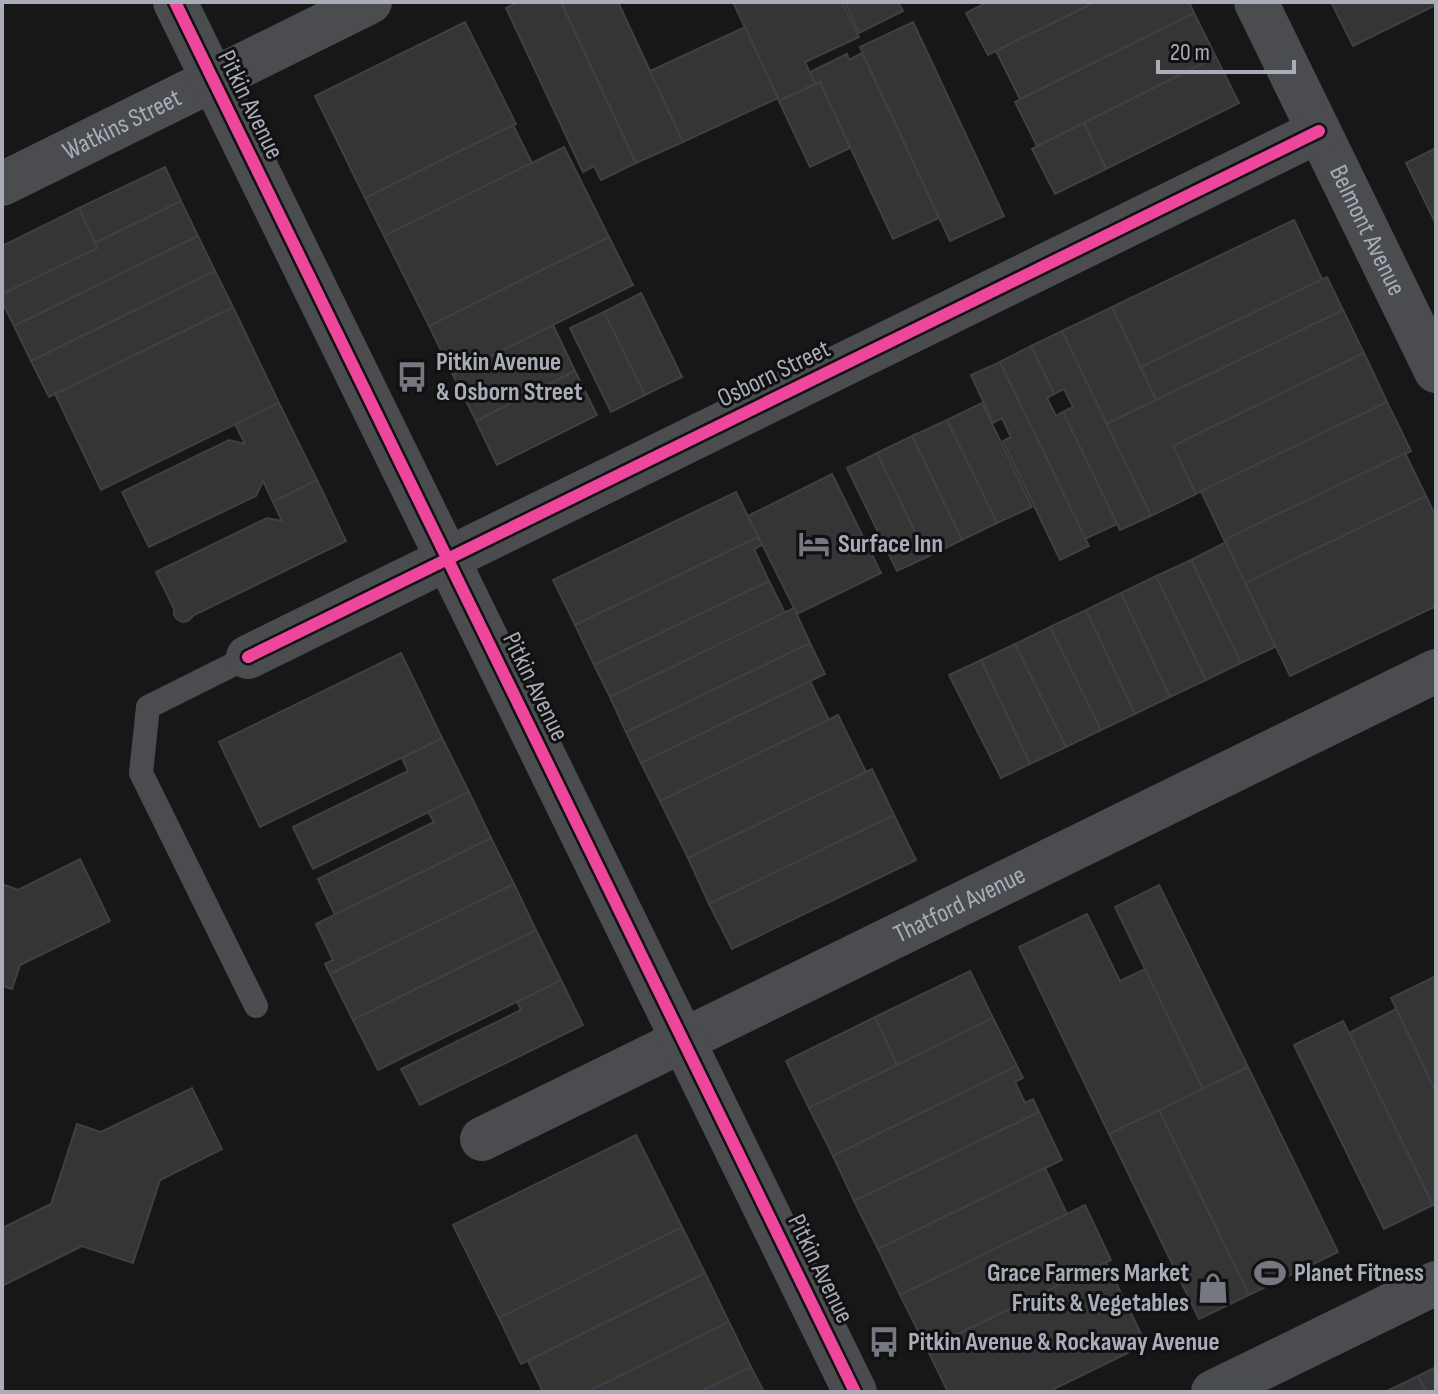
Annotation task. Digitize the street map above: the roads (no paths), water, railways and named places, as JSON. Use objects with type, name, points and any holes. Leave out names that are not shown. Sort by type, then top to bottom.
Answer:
[{"type":"street","name":"Pitkin Avenue","points":[[175,2],[855,1392]]},
{"type":"street","name":"Watkins Street","points":[[4,178],[370,2]]},
{"type":"street","name":"Belmont Avenue","points":[[1256,2],[1436,371]]},
{"type":"street","name":"Osborn Street","points":[[248,657],[1319,131]]},
{"type":"street","name":"Thatford Avenue","points":[[482,1139],[1436,671]]},
{"type":"street","points":[[1213,1392],[1436,1283]]},
{"type":"lane","points":[[248,657],[148,707],[141,773],[256,1006]]},
{"type":"place","name":"Pitkin Avenue & Osborn Street","points":[[412,377]]},
{"type":"place","name":"Surface Inn","points":[[814,544]]},
{"type":"place","name":"Planet Fitness","points":[[1270,1273]]},
{"type":"place","name":"Grace Farmers Market Fruits & Vegetables","points":[[1213,1288]]},
{"type":"place","name":"Pitkin Avenue & Rockaway Avenue","points":[[884,1342]]}]
